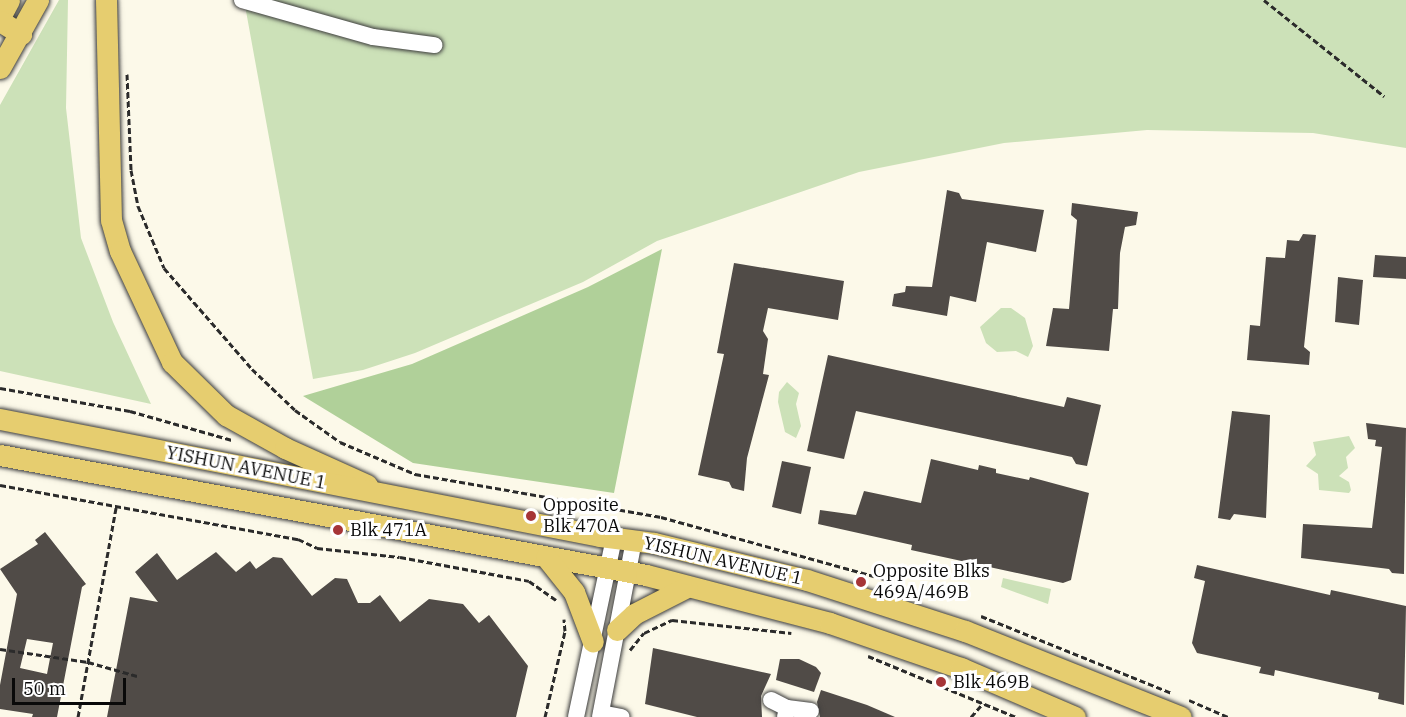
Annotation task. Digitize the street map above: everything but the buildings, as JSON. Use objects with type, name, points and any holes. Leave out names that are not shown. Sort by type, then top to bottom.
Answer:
[{"type":"main road","points":[[9,0],[0,19],[21,34]]},
{"type":"main road","points":[[0,68],[38,0]]},
{"type":"main road","points":[[106,0],[111,220],[120,251],[172,362],[226,415],[285,448],[389,496]]},
{"type":"main road","name":"YISHUN AVENUE 1","points":[[0,419],[389,496],[624,539],[807,580],[965,631],[1181,717]]},
{"type":"main road","name":"YISHUN AVENUE 1","points":[[0,455],[546,556],[687,586],[830,623],[961,668],[1075,717]]},
{"type":"main road","points":[[546,556],[574,592],[593,642]]},
{"type":"main road","points":[[617,630],[634,614],[687,586]]},
{"type":"street","points":[[242,0],[373,37],[434,45]]},
{"type":"street","points":[[622,717],[601,715],[617,630],[619,570],[624,539]]},
{"type":"street","points":[[576,717],[593,642],[619,570]]},
{"type":"street","points":[[771,700],[786,712],[811,711]]},
{"type":"path","points":[[1264,0],[1384,96]]},
{"type":"path","points":[[127,68],[131,170],[138,206],[164,267],[252,369],[295,410],[340,442],[415,474],[661,517]]},
{"type":"path","points":[[0,388],[130,411],[240,442]]},
{"type":"path","points":[[0,485],[298,539],[317,548],[400,557],[529,581],[544,589],[561,608]]},
{"type":"path","points":[[78,717],[116,507]]},
{"type":"path","points":[[545,717],[566,631],[564,614]]},
{"type":"path","points":[[628,660],[631,649],[656,625],[672,620],[803,634]]},
{"type":"path","points":[[0,649],[88,662],[137,676]]},
{"type":"path","points":[[866,655],[914,678],[1016,717]]},
{"type":"path","points":[[971,717],[983,703]]},
{"type":"green space","points":[[59,0],[68,0],[66,108],[81,238],[113,322],[151,404],[0,371],[0,105]]},
{"type":"green space","points":[[244,0],[1406,0],[1406,148],[1313,133],[1147,130],[1004,143],[859,172],[657,241],[583,282],[415,353],[363,370],[313,379]]},
{"type":"green space","points":[[662,249],[614,493],[413,463],[303,396],[412,364],[588,287]]},
{"type":"green space","points":[[1001,308],[1011,308],[1025,318],[1033,346],[1028,357],[1016,351],[997,352],[986,343],[980,327]]},
{"type":"green space","points":[[787,382],[799,393],[796,404],[801,426],[796,438],[785,432],[778,402],[779,392]]},
{"type":"green space","points":[[1349,436],[1355,448],[1346,457],[1348,468],[1339,476],[1349,482],[1351,490],[1349,493],[1319,490],[1318,474],[1306,466],[1316,455],[1313,442]]},
{"type":"green space","points":[[1003,578],[1051,589],[1048,604],[1001,587]]},
{"type":"place","name":"Opposite Blk 470A","points":[[531,516]]},
{"type":"place","name":"Blk 471A","points":[[338,530]]},
{"type":"place","name":"Opposite Blks 469A/469B","points":[[861,582]]},
{"type":"place","name":"Blk 469B","points":[[941,682]]}]
